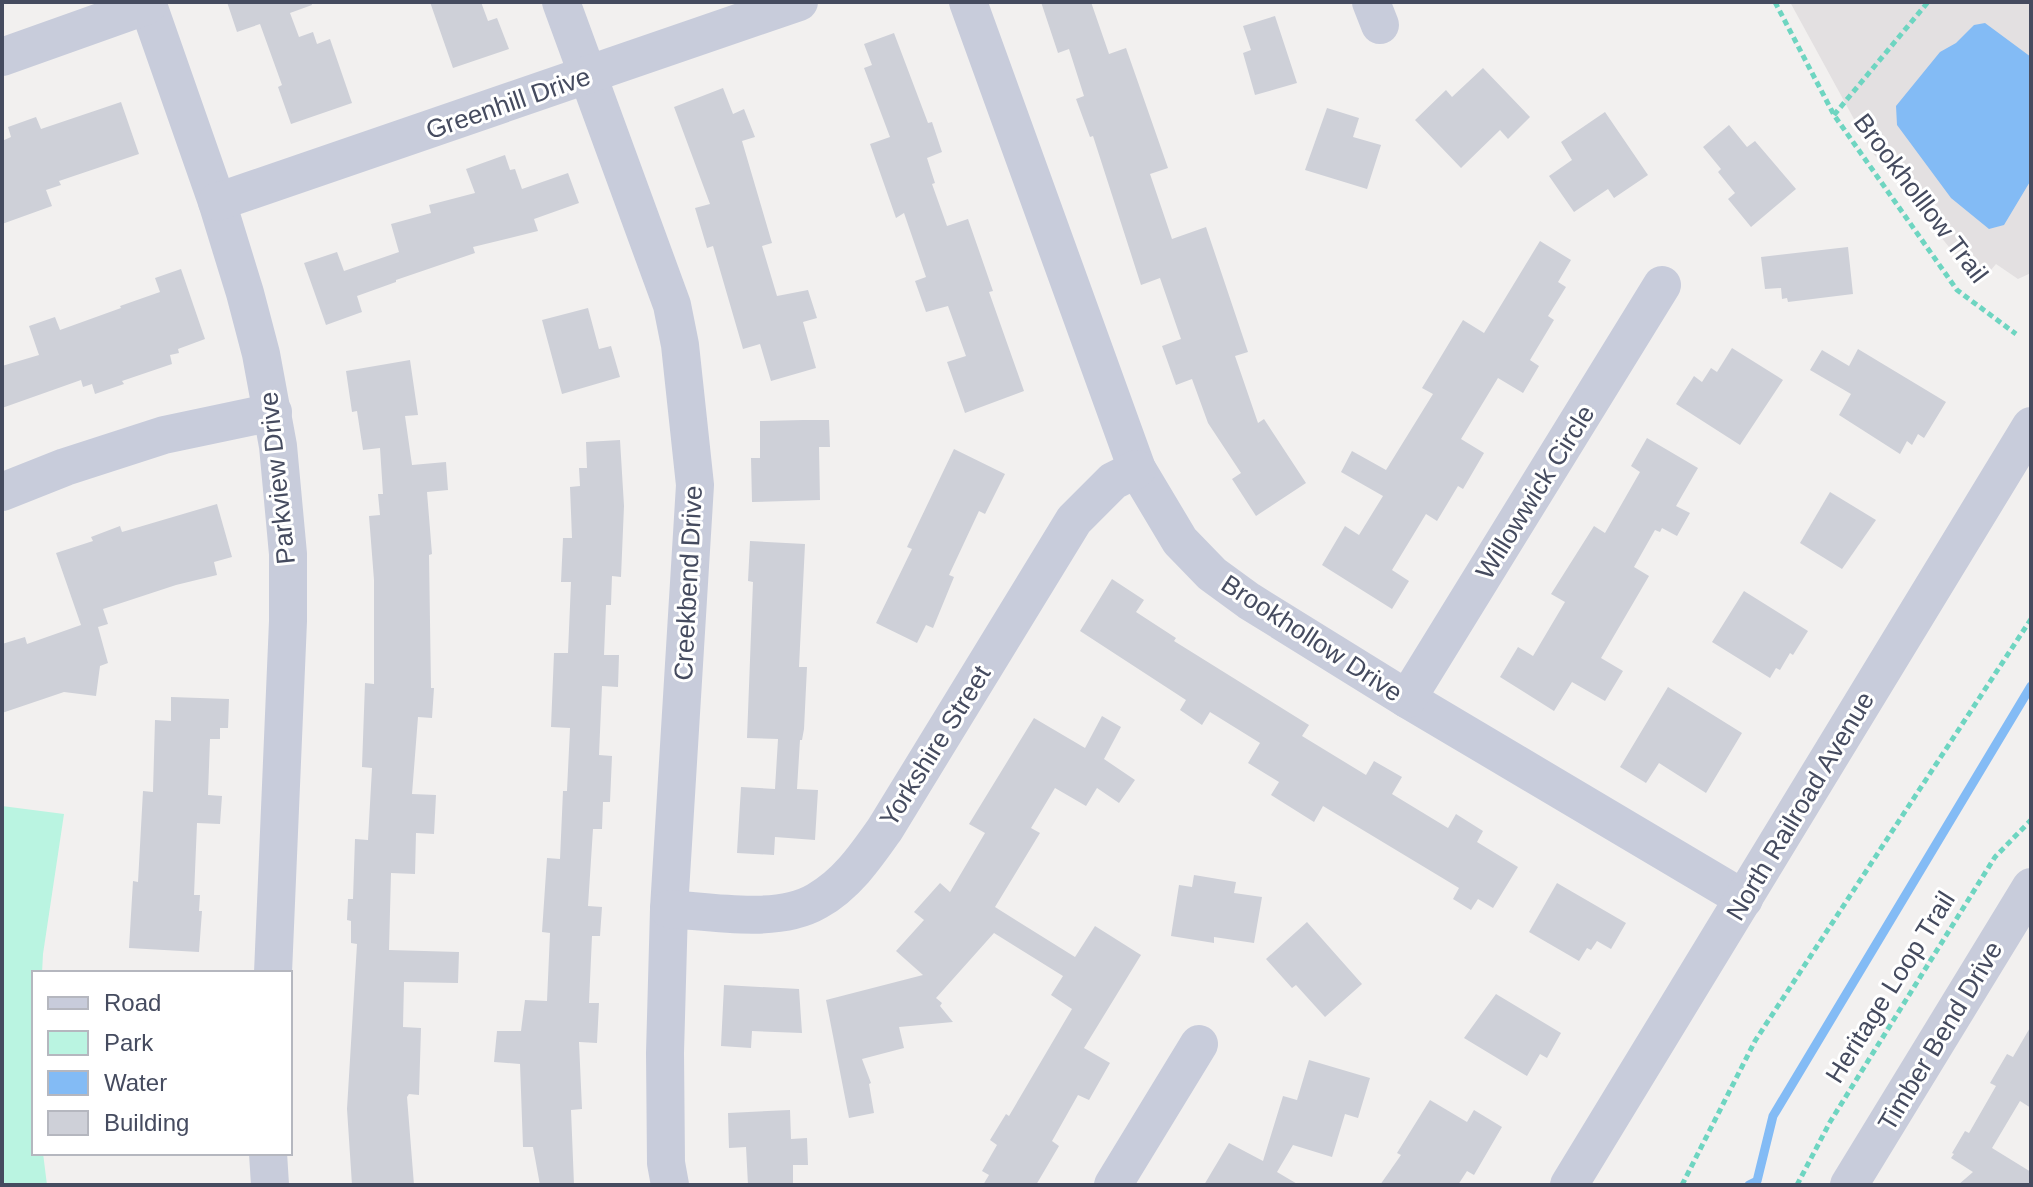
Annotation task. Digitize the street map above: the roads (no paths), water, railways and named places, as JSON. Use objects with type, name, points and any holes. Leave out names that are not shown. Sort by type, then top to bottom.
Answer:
[{"type":"street","name":"Creekbend Drive","points":[[561,2],[672,305],[680,345],[695,485],[669,909],[665,1069],[666,1163],[670,1185]]},
{"type":"street","name":"Greenhill Drive","points":[[217,202],[799,2]]},
{"type":"street","name":"Brookhollow Drive","points":[[968,2],[1137,469],[1180,541],[1212,574],[1249,601],[1407,699],[1744,899]]},
{"type":"street","points":[[2,57],[148,3]]},
{"type":"street","name":"Parkview Drive","points":[[148,3],[217,202],[261,354],[284,493],[288,621],[273,971]]},
{"type":"street","name":"Willowwick Circle","points":[[1407,699],[1662,285]]},
{"type":"street","points":[[2,492],[65,467],[164,435],[273,412]]},
{"type":"street","name":"North Railroad Avenue","points":[[1569,1185],[2031,426]]},
{"type":"street","name":"Yorkshire Street","points":[[669,909],[747,914],[794,911],[817,902],[841,884],[885,829],[1074,520],[1113,481],[1137,469]]},
{"type":"street","name":"Timber Bend Drive","points":[[1849,1185],[2031,887]]},
{"type":"street","points":[[1113,1185],[1199,1044]]},
{"type":"street","points":[[268,1155],[270,1185]]},
{"type":"water","points":[[1985,23],[2031,57],[2031,180],[2004,225],[1989,229],[1951,198],[1897,125],[1896,106],[1940,52],[1956,43],[1974,25]]},
{"type":"waterway","points":[[1749,1185],[1757,1181],[1773,1116],[2031,686]]}]
